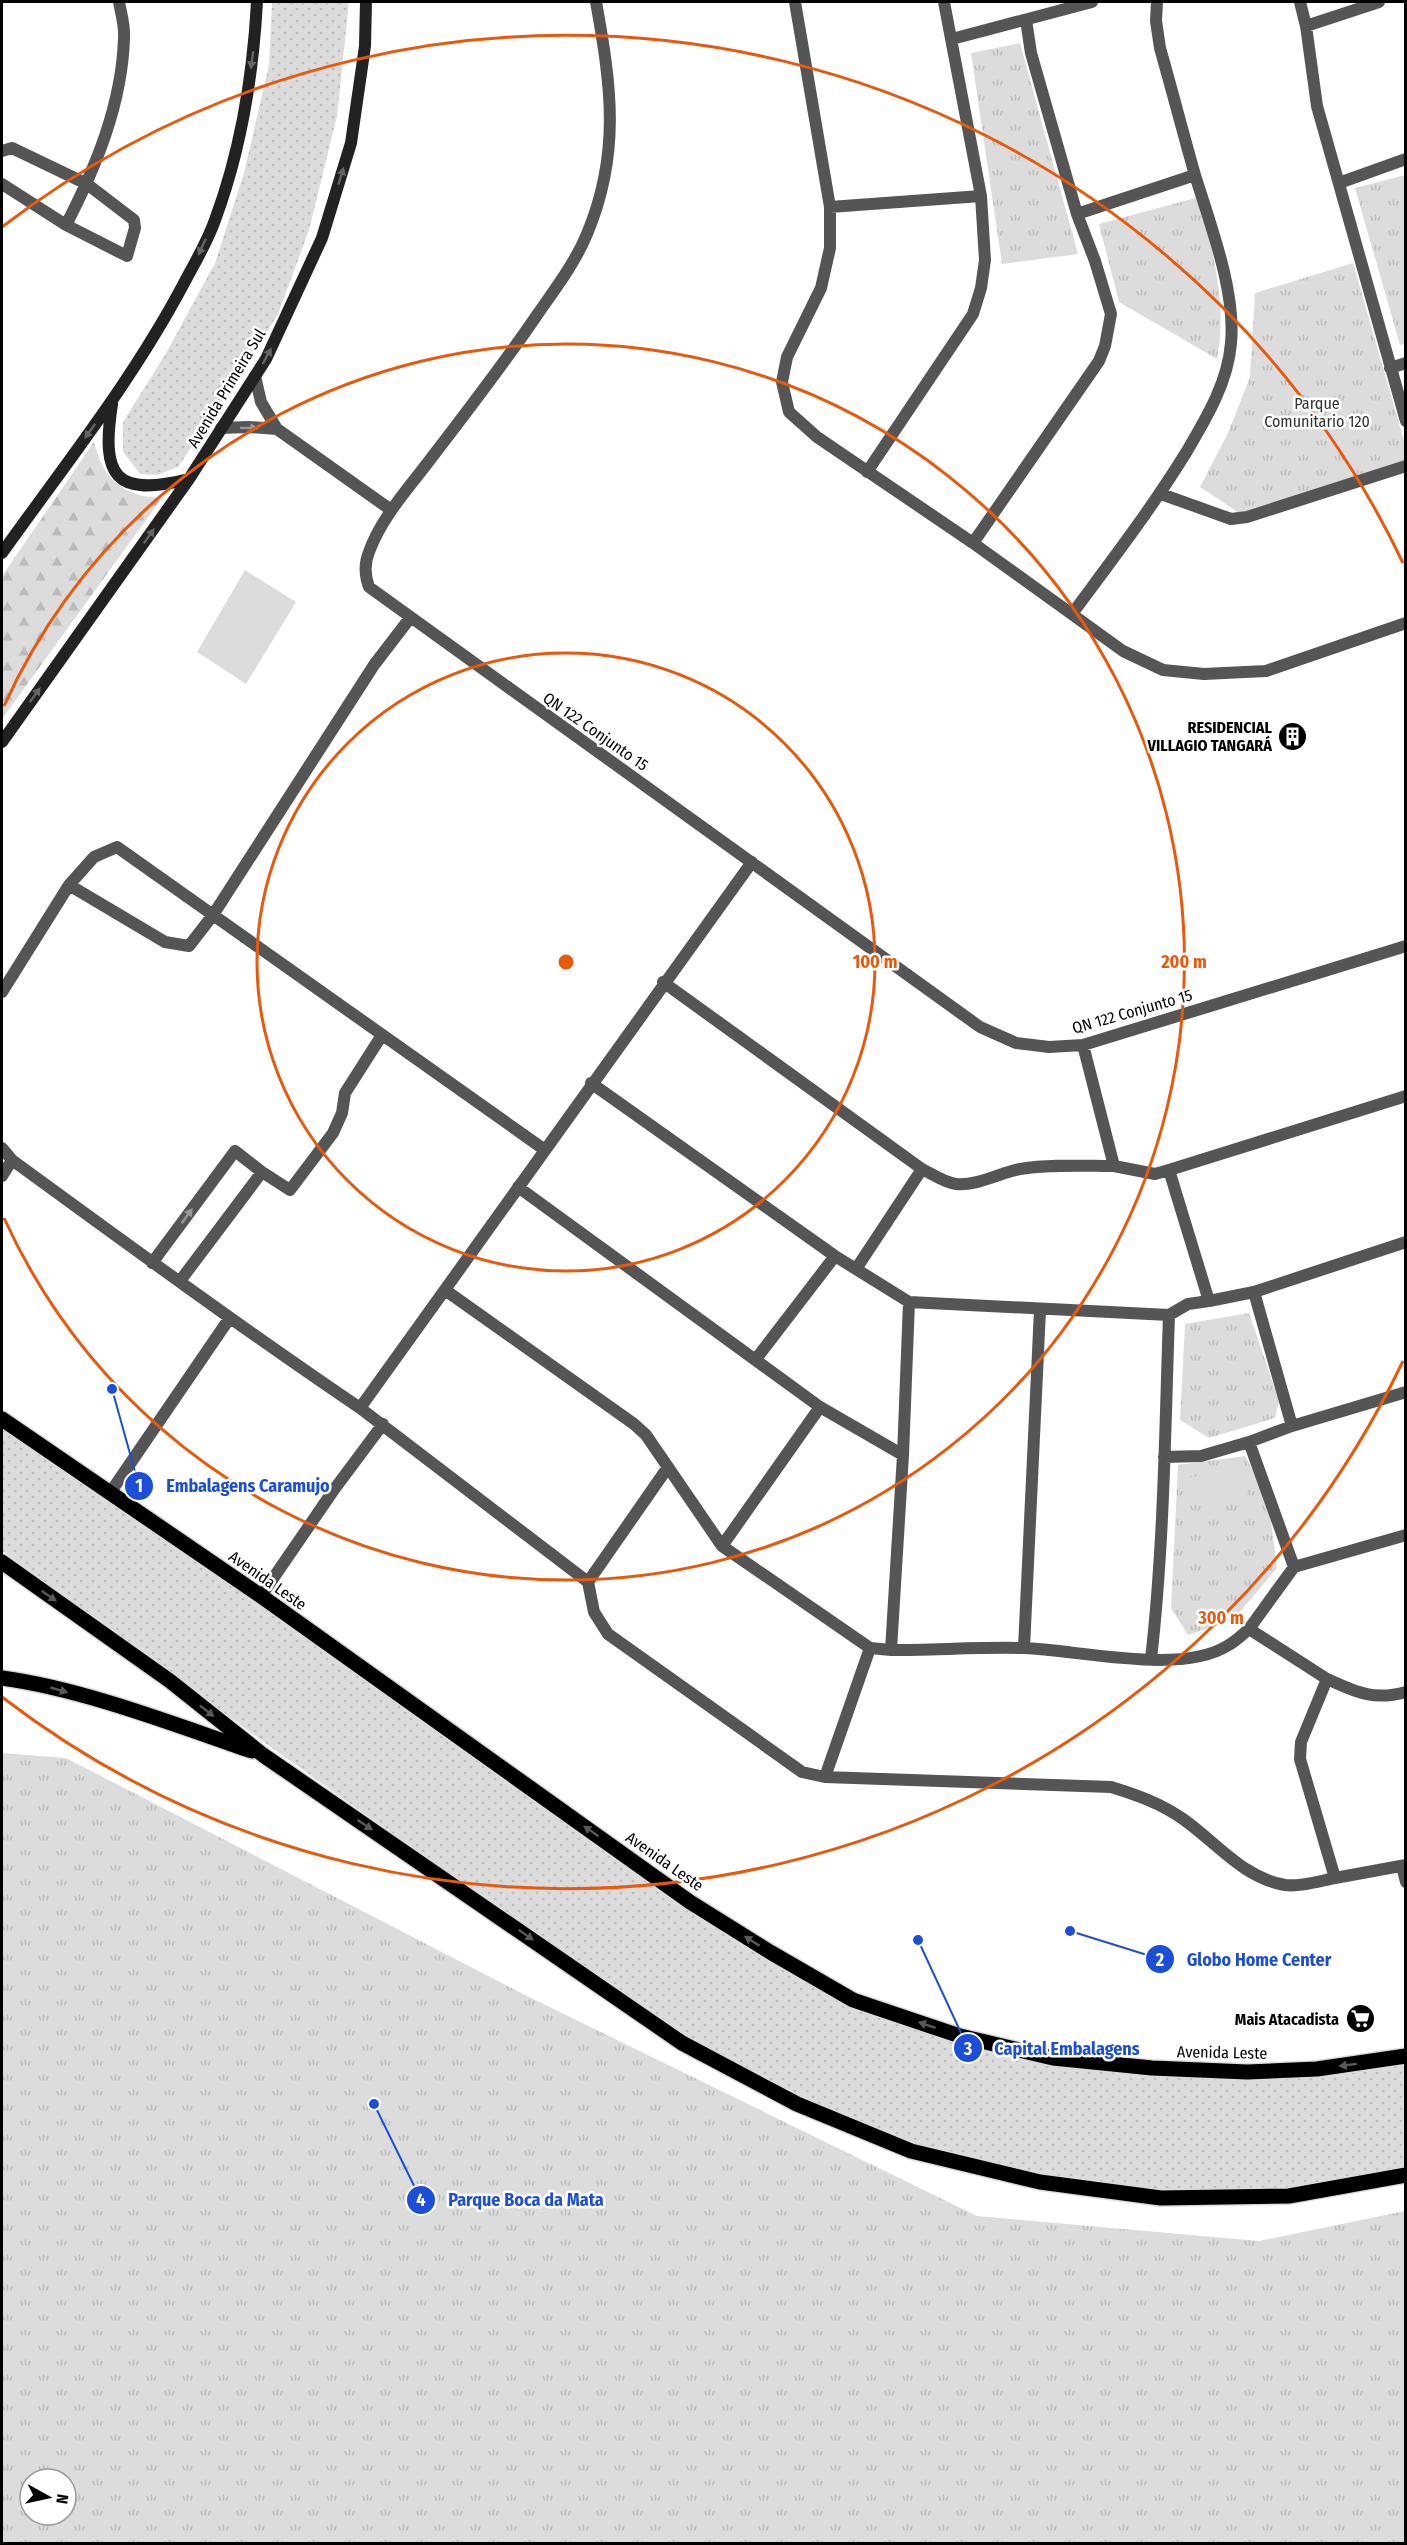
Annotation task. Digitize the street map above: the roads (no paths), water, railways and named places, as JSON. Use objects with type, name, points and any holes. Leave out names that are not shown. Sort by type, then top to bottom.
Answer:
[{"type":"main road","points":[[2,553],[112,400],[165,320],[214,222],[233,166],[255,45],[257,2]]},
{"type":"main road","name":"Avenida Primeira Sul","points":[[2,742],[189,479],[266,359],[322,238],[351,143],[365,46],[366,2]]},
{"type":"main road","points":[[112,400],[107,446],[112,468],[118,476],[139,486],[155,487],[189,479]]},
{"type":"main road","name":"Avenida Leste","points":[[2,1419],[261,1596],[690,1902],[853,2000],[960,2036],[1053,2058],[1152,2068],[1247,2072],[1317,2069],[1406,2056]]},
{"type":"main road","points":[[2,1562],[170,1682],[263,1755],[682,2043],[797,2104],[911,2151],[1040,2182],[1161,2198],[1289,2196],[1406,2175]]},
{"type":"main road","points":[[2,1678],[30,1682],[136,1712],[263,1755]]},
{"type":"street","points":[[66,225],[87,184],[107,131],[119,84],[124,36],[119,2]]},
{"type":"street","name":"QN 122 Conjunto 15","points":[[596,2],[610,99],[611,142],[598,201],[587,234],[569,269],[512,351],[391,510],[368,552],[365,575],[369,587],[980,1027],[1016,1043],[1050,1047],[1083,1045],[1406,946]]},
{"type":"street","points":[[795,2],[830,207],[830,248],[821,288],[787,357],[782,382],[789,412],[817,437],[973,543],[1123,651],[1163,670],[1204,674],[1266,671],[1406,623]]},
{"type":"street","points":[[867,472],[973,314],[981,288],[985,260],[981,196],[944,2]]},
{"type":"street","points":[[952,39],[1092,2]]},
{"type":"street","points":[[1072,614],[1161,494],[1209,413],[1223,379],[1231,344],[1231,314],[1226,287],[1208,213],[1195,175],[1160,48],[1156,21],[1157,2]]},
{"type":"street","points":[[1300,2],[1306,26],[1317,106],[1406,421]]},
{"type":"street","points":[[1306,26],[1379,2]]},
{"type":"street","points":[[973,543],[1090,376],[1105,346],[1111,314],[1095,261],[1077,214],[1031,53],[1026,20]]},
{"type":"street","points":[[2,151],[12,148],[87,184],[134,220],[135,228],[127,256],[66,225],[2,184]]},
{"type":"street","points":[[1339,183],[1405,163]]},
{"type":"street","points":[[1077,214],[1195,175]]},
{"type":"street","points":[[830,207],[981,196]]},
{"type":"street","points":[[1390,368],[1406,363]]},
{"type":"street","points":[[255,376],[261,402],[277,429],[391,510]]},
{"type":"street","points":[[221,428],[277,429]]},
{"type":"street","points":[[1161,494],[1231,519],[1247,517],[1406,466]]},
{"type":"street","points":[[69,885],[165,942],[189,946],[197,939],[213,915],[374,665],[410,618]]},
{"type":"street","points":[[2,992],[69,885],[94,857],[117,847],[544,1150]]},
{"type":"street","points":[[360,1408],[663,982],[752,862]]},
{"type":"street","points":[[663,982],[922,1169],[955,1184],[967,1184],[1004,1172],[1042,1166],[1114,1166],[1155,1174],[1406,1096]]},
{"type":"street","points":[[152,1263],[235,1151],[290,1190],[333,1132],[342,1113],[345,1093],[382,1035]]},
{"type":"street","points":[[1083,1045],[1114,1166]]},
{"type":"street","points":[[591,1083],[836,1256],[909,1302],[1169,1316],[1188,1304],[1254,1292],[1406,1242]]},
{"type":"street","points":[[2,1148],[12,1161],[180,1281],[229,1319],[383,1424],[588,1582],[594,1612],[608,1634],[802,1772],[825,1777],[1112,1787],[1152,1800],[1183,1819],[1233,1861],[1262,1879],[1288,1886],[1404,1866],[1406,1882]]},
{"type":"street","points":[[2,1176],[12,1161]]},
{"type":"street","points":[[856,1269],[922,1169]]},
{"type":"street","points":[[1169,1170],[1209,1301]]},
{"type":"street","points":[[180,1281],[262,1172]]},
{"type":"street","points":[[518,1187],[820,1407],[903,1455]]},
{"type":"street","points":[[756,1359],[836,1256]]},
{"type":"street","points":[[445,1290],[634,1424],[646,1436],[722,1546],[870,1648],[891,1650],[1024,1648],[1151,1659],[1185,1659],[1205,1655],[1226,1647],[1249,1629],[1294,1567],[1406,1535]]},
{"type":"street","points":[[1254,1292],[1292,1426]]},
{"type":"street","points":[[891,1650],[903,1455],[909,1302]]},
{"type":"street","points":[[1024,1648],[1040,1310]]},
{"type":"street","points":[[1151,1659],[1156,1610],[1169,1316]]},
{"type":"street","points":[[110,1493],[229,1319]]},
{"type":"street","points":[[1164,1457],[1201,1456],[1406,1392]]},
{"type":"street","points":[[722,1546],[820,1407]]},
{"type":"street","points":[[261,1596],[333,1491],[383,1424]]},
{"type":"street","points":[[1249,1442],[1294,1567]]},
{"type":"street","points":[[588,1582],[668,1467]]},
{"type":"street","points":[[1249,1629],[1327,1679],[1361,1694],[1381,1697],[1406,1692]]},
{"type":"street","points":[[825,1777],[870,1648]]},
{"type":"street","points":[[1327,1679],[1301,1742],[1300,1759],[1335,1878]]},
{"type":"place","name":"RESIDENCIAL VILLAGIO TANGARÁ","points":[[1293,736]]},
{"type":"place","name":"Embalagens Caramujo","points":[[112,1389]]},
{"type":"place","name":"Globo Home Center","points":[[1070,1931]]},
{"type":"place","name":"Capital Embalagens","points":[[918,1940]]},
{"type":"place","name":"Mais Atacadista","points":[[1360,2019]]},
{"type":"place","name":"Parque Boca da Mata","points":[[374,2104]]},
{"type":"park label","name":"Parque Comunitario 120","points":[[1317,412]]}]
